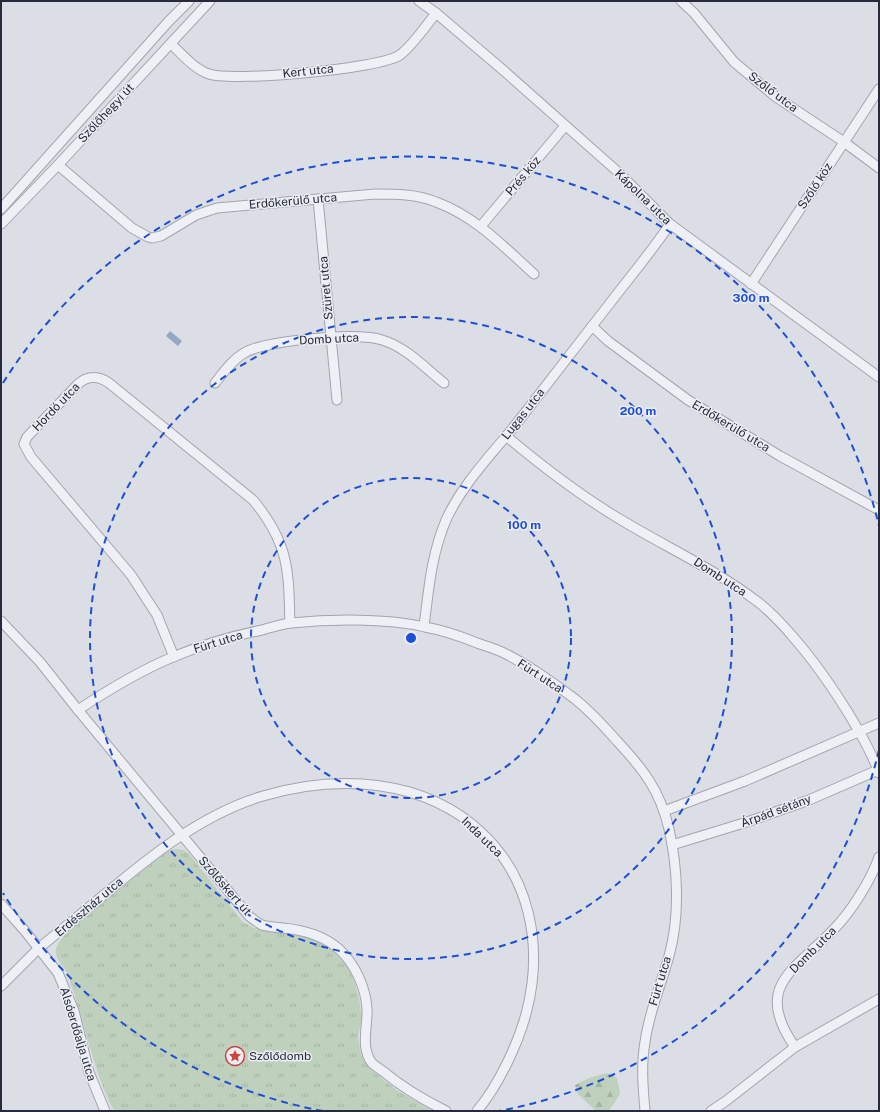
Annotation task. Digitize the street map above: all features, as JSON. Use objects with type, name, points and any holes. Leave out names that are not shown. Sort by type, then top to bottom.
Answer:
[{"type":"street","name":"Szőlőhegyi út","points":[[1,209],[169,20],[189,1]]},
{"type":"street","name":"Szőlőhegyi út","points":[[1,224],[58,165],[210,1]]},
{"type":"street","name":"Kápolna utca","points":[[419,1],[436,13],[618,172],[670,224],[879,377]]},
{"type":"street","name":"Szőlő utca","points":[[681,1],[694,13],[734,62],[776,97],[844,142],[879,168]]},
{"type":"street","name":"Kert utca","points":[[171,44],[199,69],[214,75],[264,76],[305,73],[375,64],[392,59],[400,55],[408,47],[436,13]]},
{"type":"street","name":"Szőlő köz","points":[[751,284],[879,89]]},
{"type":"street","name":"Prés köz","points":[[480,226],[565,126]]},
{"type":"street","name":"Erdőkerülő utca","points":[[58,165],[132,228],[152,238],[161,236],[196,215],[217,208],[375,194],[396,194],[435,201],[480,226],[534,274]]},
{"type":"street","name":"Szüret utca","points":[[318,199],[337,400]]},
{"type":"street","name":"Lugas utca","points":[[424,626],[431,570],[436,548],[459,495],[471,477],[506,436],[670,224]]},
{"type":"street","name":"Erdőkerülő utca","points":[[592,326],[608,341],[688,400],[780,456],[879,510]]},
{"type":"street","name":"Domb utca","points":[[215,383],[231,362],[251,349],[268,344],[331,337],[382,339],[403,350],[444,383]]},
{"type":"street","name":"Hordó utca","points":[[174,657],[157,615],[131,576],[25,448],[24,441],[27,437],[78,384],[88,378],[98,378],[109,383],[253,500],[264,513],[275,532],[286,563],[289,583],[290,624]]},
{"type":"street","name":"Domb utca","points":[[506,436],[529,456],[596,504],[623,521],[688,556],[758,602],[778,620],[822,672],[860,731],[879,771]]},
{"type":"street","name":"Szőlőskert út","points":[[1,621],[40,662],[249,916],[263,925],[298,929],[314,934],[326,939],[340,950],[356,972],[365,994],[367,1010],[366,1046],[367,1053],[372,1062],[394,1080],[424,1100],[446,1111]]},
{"type":"street","name":"Fürt utca","points":[[78,710],[99,696],[151,667],[174,657],[231,637],[290,624],[333,621],[380,621],[424,626],[503,652],[544,676],[591,712],[641,767],[656,792],[664,811],[672,845],[677,897],[675,917],[669,955],[649,1019],[644,1043],[642,1066],[645,1111]]},
{"type":"street","points":[[664,811],[745,781],[879,722]]},
{"type":"street","name":"Árpád sétány","points":[[672,845],[747,822],[808,800],[879,771]]},
{"type":"street","name":"Inda utca","points":[[182,835],[215,816],[255,798],[285,790],[320,784],[363,784],[388,786],[414,793],[436,801],[457,812],[476,827],[496,846],[509,864],[520,886],[530,920],[533,959],[533,979],[523,1025],[502,1072],[477,1111]]},
{"type":"street","name":"Erdészház utca","points":[[1,986],[39,948],[126,876],[182,835]]},
{"type":"street","name":"Domb utca","points":[[796,1047],[786,1034],[778,1016],[777,1007],[781,985],[788,973],[834,929],[855,902],[879,857]]},
{"type":"street","name":"Alsóerdőalja utca","points":[[1,904],[39,948],[58,973],[74,1011],[89,1072],[105,1111]]},
{"type":"street","points":[[711,1111],[796,1047],[879,999]]},
{"type":"green space","points":[[176,849],[184,850],[190,855],[243,922],[254,928],[269,931],[296,933],[318,941],[334,952],[345,963],[354,979],[359,998],[362,1018],[358,1037],[361,1054],[369,1068],[398,1091],[433,1111],[114,1111],[95,1065],[69,978],[57,957],[56,950],[62,938],[77,923],[168,851]]},
{"type":"green space","points":[[607,1073],[617,1078],[620,1094],[609,1111],[596,1111],[578,1094],[575,1085],[589,1078]]},
{"type":"water","points":[[170,331],[182,341],[178,346],[166,336]]},
{"type":"place","name":"Szőlődomb","points":[[235,1056]]}]
